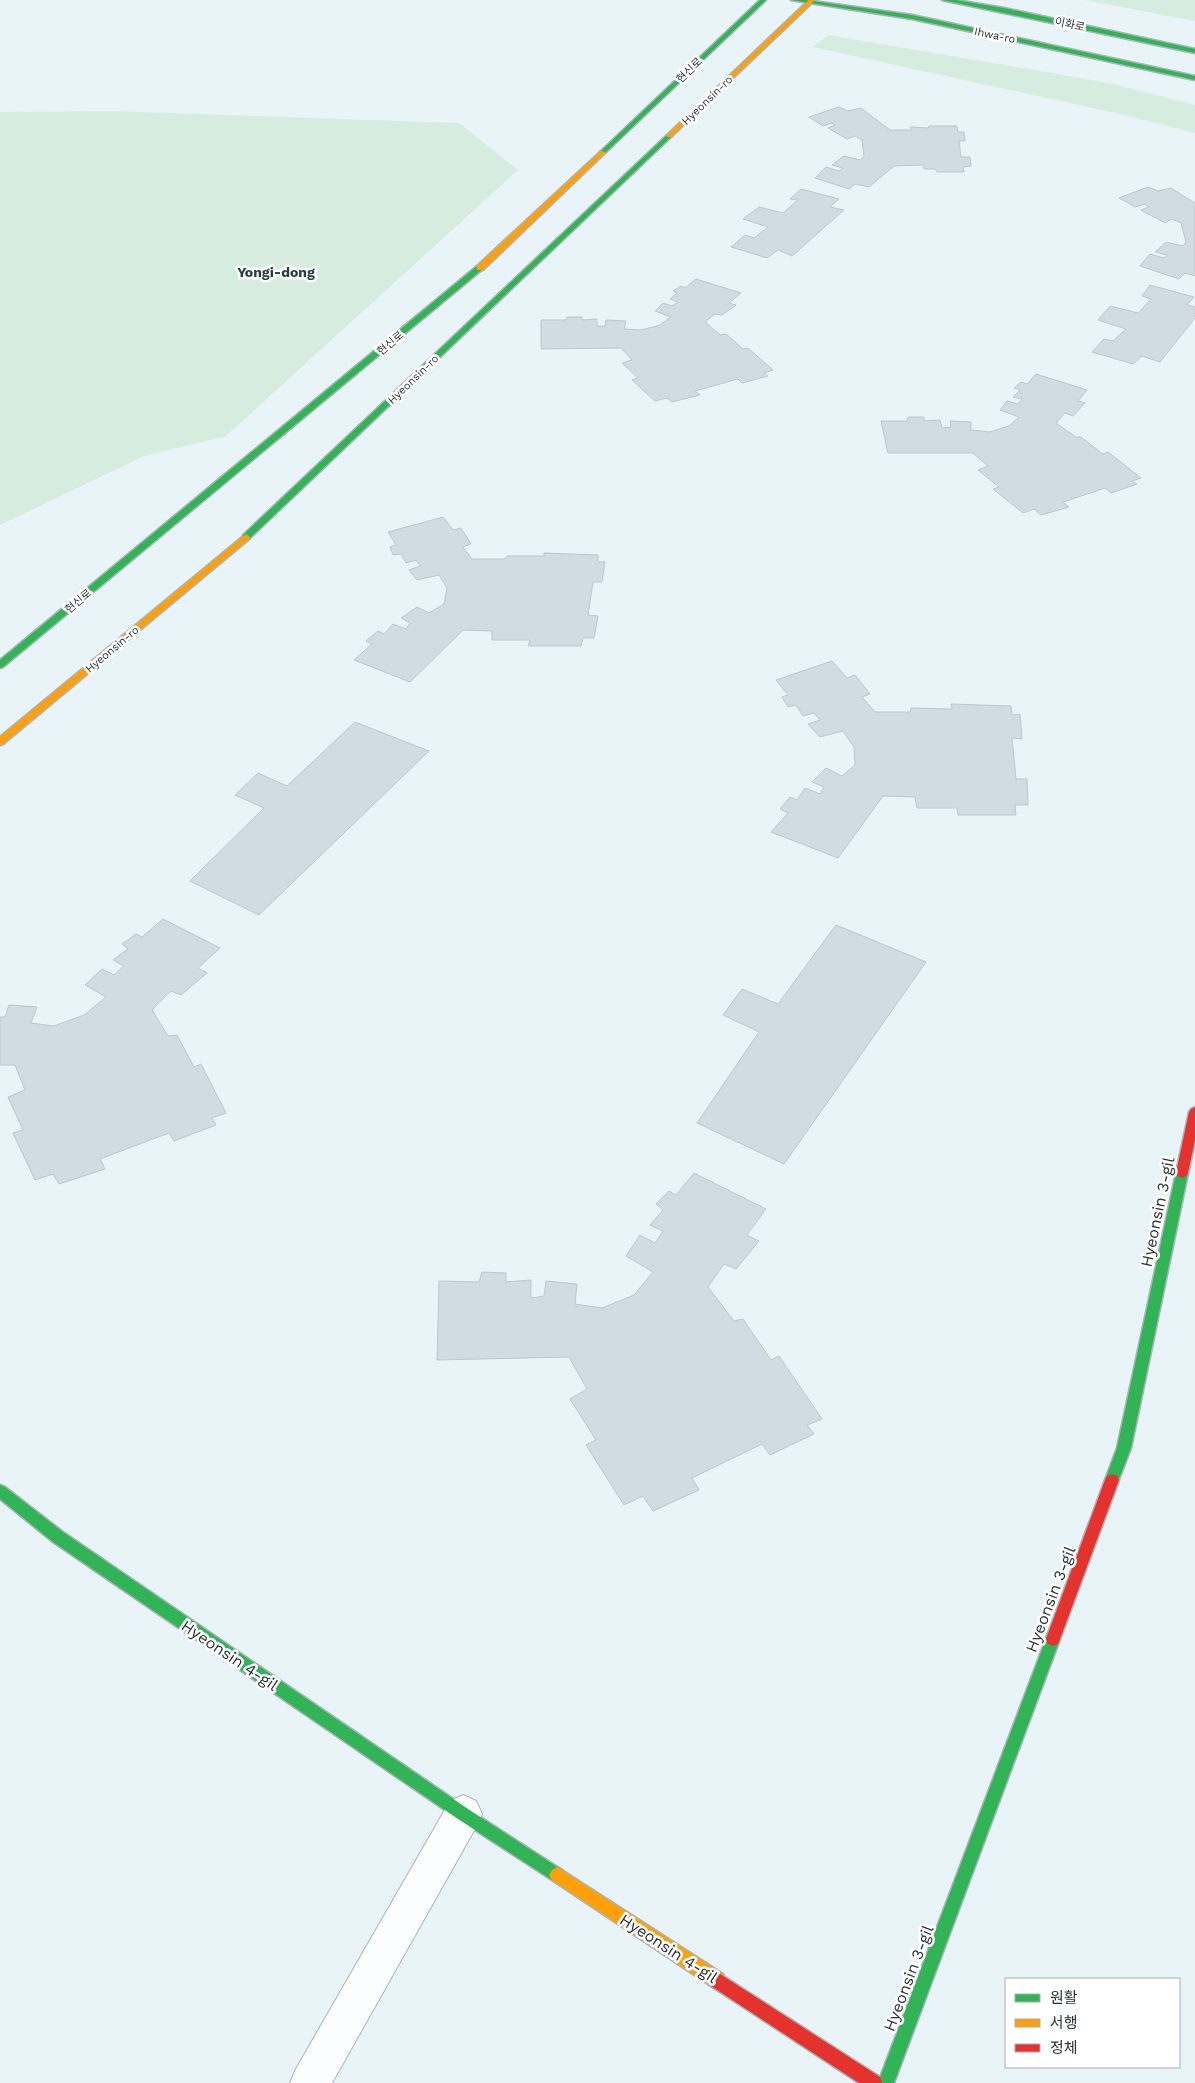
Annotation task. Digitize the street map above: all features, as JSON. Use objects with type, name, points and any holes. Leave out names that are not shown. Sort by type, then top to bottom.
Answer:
[{"type":"street","name":"현신로","points":[[0,665],[492,258],[763,0]]},
{"type":"street","name":"Ihwa-ro","points":[[794,0],[912,17],[1195,78]]},
{"type":"street","name":"이화로","points":[[945,0],[1004,10],[1195,51]]},
{"type":"street","name":"Hyeonsin-ro","points":[[0,742],[262,524],[810,1]]},
{"type":"street","name":"Hyeonsin 3-gil","points":[[886,2083],[1124,1448],[1195,1112]]},
{"type":"street","name":"Hyeonsin 4-gil","points":[[0,1491],[58,1537],[464,1814],[874,2083]]},
{"type":"street","points":[[310,2083],[464,1814]]},
{"type":"green space","points":[[1085,0],[1195,0],[1195,21]]},
{"type":"green space","points":[[828,35],[1109,83],[1195,105],[1195,133],[1116,113],[813,47]]},
{"type":"green space","points":[[113,111],[459,123],[518,170],[226,436],[144,456],[0,525],[0,112]]},
{"type":"building","points":[[839,107],[848,111],[861,108],[890,130],[912,130],[910,127],[957,126],[958,132],[964,132],[965,141],[959,141],[961,157],[970,157],[971,166],[963,167],[964,172],[937,172],[935,169],[924,169],[923,165],[894,166],[869,187],[855,184],[849,189],[815,178],[826,167],[839,171],[843,168],[832,165],[844,156],[860,160],[864,156],[862,140],[855,136],[847,139],[828,128],[835,125],[832,123],[823,126],[809,117]]},
{"type":"building","points":[[1148,187],[1158,191],[1171,188],[1195,203],[1195,276],[1185,273],[1179,279],[1140,266],[1150,254],[1164,258],[1167,255],[1155,252],[1166,242],[1183,246],[1186,242],[1181,223],[1172,219],[1165,223],[1141,210],[1149,207],[1144,204],[1135,207],[1119,198]]},
{"type":"building","points":[[801,189],[839,199],[830,207],[844,210],[792,256],[778,250],[767,258],[731,247],[745,235],[754,238],[768,227],[743,219],[759,207],[783,213],[798,200],[790,199]]},
{"type":"building","points":[[696,279],[741,293],[729,303],[736,305],[722,315],[715,314],[705,322],[720,335],[726,334],[743,349],[748,348],[773,370],[764,373],[768,376],[742,383],[738,379],[695,391],[700,395],[672,402],[667,398],[655,401],[632,380],[638,378],[622,363],[632,360],[621,348],[541,349],[541,320],[566,320],[567,317],[582,317],[582,320],[597,319],[597,326],[605,326],[606,320],[626,321],[624,329],[641,330],[660,325],[671,317],[655,311],[663,303],[672,306],[678,302],[670,299],[677,293],[673,291],[681,286],[685,288]]},
{"type":"building","points":[[1150,285],[1194,297],[1187,305],[1195,307],[1195,318],[1160,362],[1142,356],[1133,364],[1092,352],[1104,339],[1113,341],[1126,329],[1098,320],[1110,306],[1138,313],[1151,299],[1142,296]]},
{"type":"building","points":[[1036,374],[1087,390],[1078,401],[1085,403],[1073,416],[1065,413],[1056,423],[1076,437],[1081,437],[1103,454],[1108,452],[1141,478],[1132,481],[1137,484],[1111,493],[1105,488],[1063,502],[1069,507],[1041,515],[1034,509],[1023,513],[993,489],[999,487],[978,470],[988,466],[973,453],[888,453],[881,421],[907,421],[908,417],[924,417],[924,421],[940,420],[942,428],[951,427],[950,421],[971,422],[971,430],[990,432],[1009,426],[1019,417],[1000,410],[1007,401],[1018,404],[1022,399],[1013,397],[1020,390],[1014,388],[1021,382],[1027,384]]},
{"type":"building","points":[[443,517],[453,530],[461,528],[471,544],[463,547],[472,559],[505,559],[507,556],[544,556],[544,553],[598,555],[598,562],[605,562],[602,582],[593,582],[588,615],[598,616],[594,638],[583,638],[581,646],[528,646],[530,640],[492,640],[492,631],[463,630],[410,682],[354,660],[372,644],[366,641],[378,631],[384,634],[393,624],[406,629],[410,623],[401,618],[417,607],[429,613],[444,604],[447,588],[439,575],[417,580],[409,570],[420,566],[416,560],[406,563],[401,554],[393,555],[390,547],[396,545],[388,532]]},
{"type":"building","points":[[832,661],[847,678],[855,675],[870,694],[862,697],[875,712],[910,712],[911,708],[952,709],[951,704],[1011,706],[1012,715],[1020,714],[1022,739],[1012,738],[1016,779],[1027,779],[1028,805],[1015,805],[1016,815],[958,815],[957,808],[917,808],[915,797],[883,796],[838,858],[771,832],[788,813],[780,809],[790,797],[797,800],[805,788],[820,794],[824,787],[812,782],[826,768],[842,776],[855,765],[854,747],[843,731],[820,737],[808,724],[820,720],[814,713],[803,716],[796,705],[788,707],[782,697],[788,695],[776,680]]},
{"type":"building","points":[[355,722],[429,751],[259,915],[190,881],[264,808],[235,795],[258,773],[287,786]]},
{"type":"building","points":[[163,919],[220,948],[198,968],[207,973],[181,995],[171,991],[152,1010],[168,1036],[177,1035],[194,1067],[201,1064],[226,1113],[212,1118],[216,1125],[174,1141],[169,1133],[100,1159],[105,1169],[59,1184],[53,1174],[35,1180],[13,1133],[23,1130],[8,1097],[25,1090],[15,1065],[0,1065],[0,1017],[5,1017],[9,1005],[37,1007],[31,1023],[54,1026],[84,1015],[106,997],[85,985],[102,969],[114,975],[124,966],[113,960],[128,949],[122,944],[136,934],[142,937]]},
{"type":"building","points":[[836,925],[926,962],[784,1164],[697,1123],[759,1032],[723,1015],[742,989],[778,1004]]},
{"type":"building","points":[[694,1173],[766,1209],[747,1235],[759,1241],[736,1269],[724,1264],[708,1287],[734,1321],[743,1319],[771,1360],[779,1356],[822,1419],[807,1425],[814,1434],[770,1455],[762,1444],[692,1478],[699,1490],[653,1511],[643,1496],[624,1505],[586,1445],[596,1440],[570,1399],[587,1389],[569,1357],[437,1360],[439,1281],[479,1282],[482,1272],[506,1273],[506,1282],[531,1280],[531,1298],[544,1296],[546,1281],[577,1284],[575,1304],[602,1308],[634,1295],[653,1272],[626,1256],[640,1235],[655,1243],[663,1231],[650,1225],[663,1210],[656,1204],[669,1191],[676,1195]]},
{"type":"traffic: fast","points":[[603,152],[763,0]]},
{"type":"traffic: fast","points":[[794,0],[912,17],[1195,78]]},
{"type":"traffic: fast","points":[[945,0],[1004,10],[1195,51]]},
{"type":"traffic: fast","points":[[246,537],[669,136]]},
{"type":"traffic: fast","points":[[0,665],[480,268]]},
{"type":"traffic: fast","points":[[1112,1480],[1124,1448],[1182,1173]]},
{"type":"traffic: fast","points":[[0,1491],[58,1537],[463,1814],[557,1875]]},
{"type":"traffic: fast","points":[[886,2083],[1053,1639]]},
{"type":"traffic: slow","points":[[669,136],[812,0]]},
{"type":"traffic: slow","points":[[480,268],[603,152]]},
{"type":"traffic: slow","points":[[0,742],[246,537]]},
{"type":"traffic: slow","points":[[557,1875],[717,1980]]},
{"type":"traffic: jam","points":[[1182,1173],[1195,1112]]},
{"type":"traffic: jam","points":[[1053,1639],[1112,1480]]},
{"type":"traffic: jam","points":[[717,1980],[874,2083]]},
{"type":"district","name":"Yongi-dong","points":[[276,272]]}]
